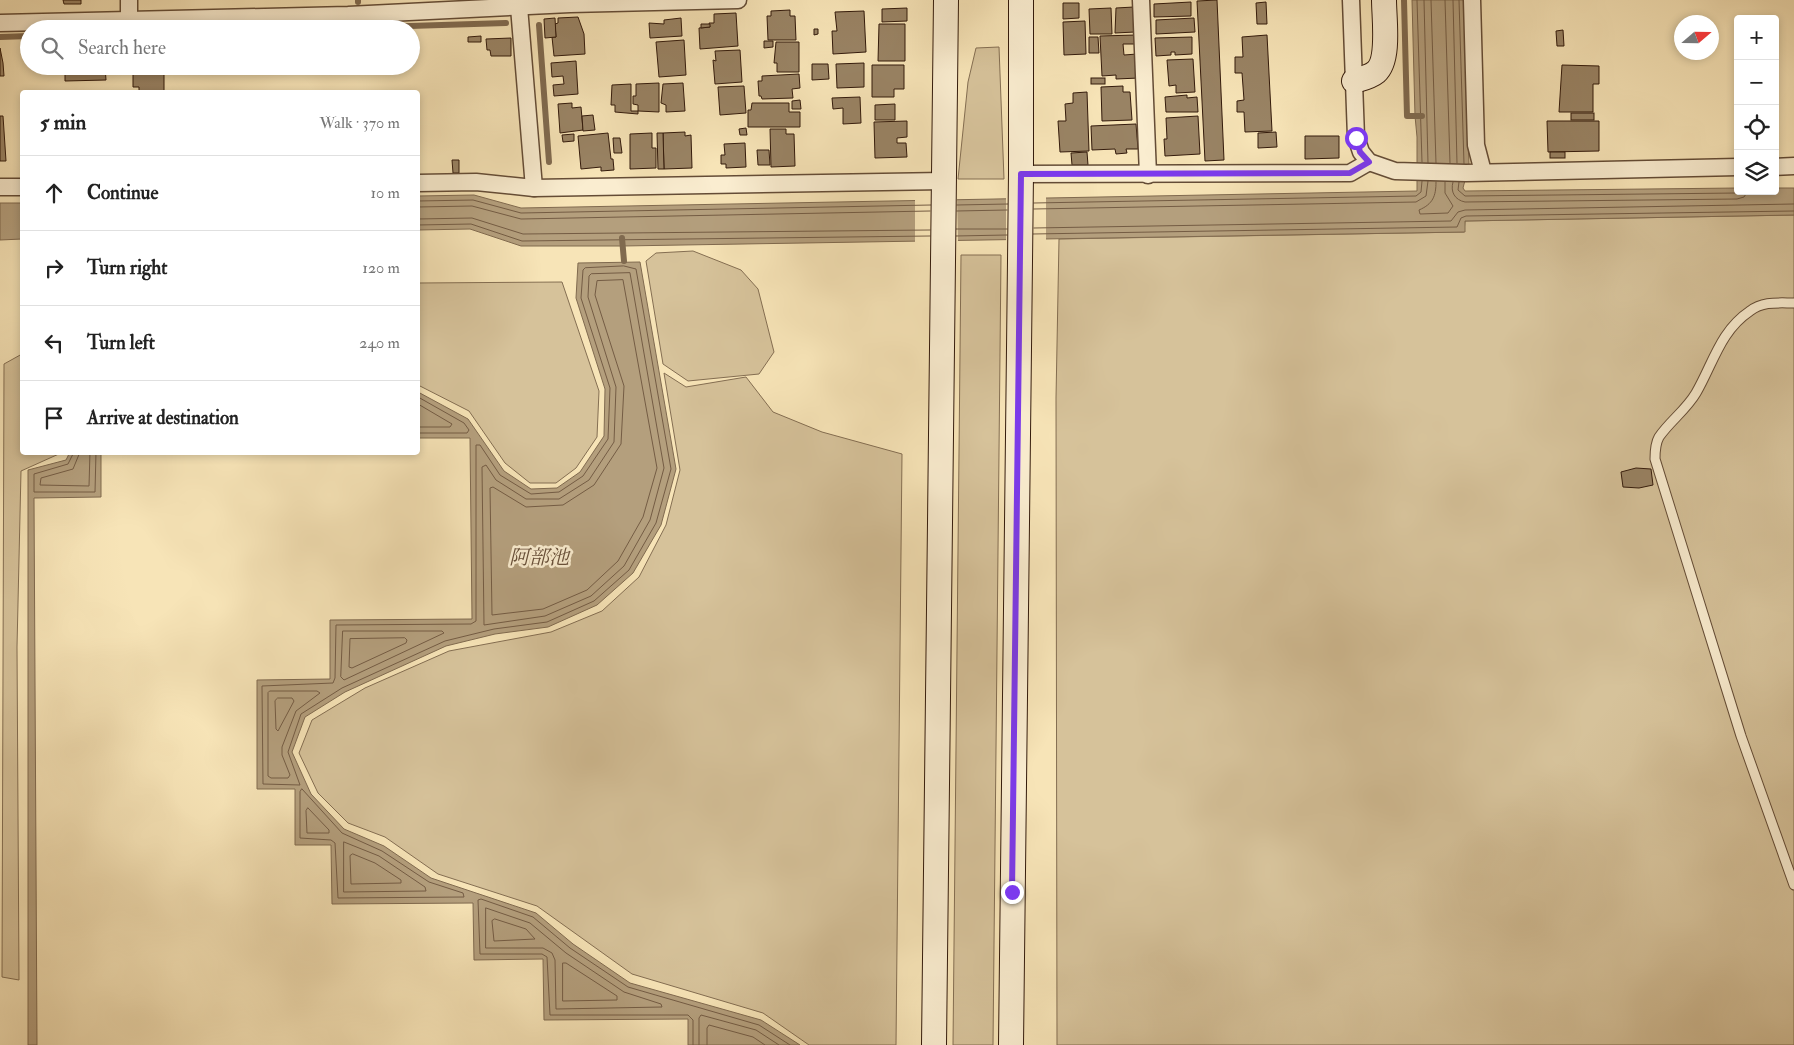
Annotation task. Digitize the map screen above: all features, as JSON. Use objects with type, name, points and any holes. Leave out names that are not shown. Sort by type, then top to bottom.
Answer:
[{"type":"street","points":[[129,0],[129,19]]},
{"type":"street","points":[[97,20],[348,7],[519,7],[570,2],[738,0]]},
{"type":"street","points":[[934,1045],[946,0]]},
{"type":"street","points":[[1011,1045],[1021,181],[1021,0]]},
{"type":"street","points":[[1140,0],[1148,175]]},
{"type":"street","points":[[1351,0],[1356,138],[1360,152],[1369,162],[1395,171],[1466,173],[1734,167]]},
{"type":"street","points":[[1354,82],[1370,76],[1382,64],[1385,45],[1384,0]]},
{"type":"street","points":[[1472,0],[1476,145],[1483,172]]},
{"type":"street","points":[[519,7],[534,188]]},
{"type":"street","points":[[0,23],[20,22]]},
{"type":"street","points":[[1021,181],[1148,175],[1350,173],[1369,162]]},
{"type":"street","points":[[1779,167],[1794,166]]},
{"type":"street","points":[[420,182],[476,182],[534,188],[943,185]]},
{"type":"street","points":[[0,187],[20,187]]},
{"type":"lane","points":[[1794,303],[1768,303],[1758,306],[1745,314],[1720,343],[1695,394],[1658,438],[1655,449],[1655,460],[1741,736],[1794,885]]},
{"type":"shaded area","points":[[999,47],[1004,179],[958,179],[968,82],[976,48]]},
{"type":"shaded area","points":[[1794,215],[1794,1045],[1057,1045],[1056,398],[1059,239],[1464,232],[1465,221]]},
{"type":"shaded area","points":[[693,251],[741,270],[758,289],[774,352],[759,374],[688,381],[663,364],[646,261],[656,253]]},
{"type":"shaded area","points":[[961,255],[1001,255],[993,1045],[953,1045]]},
{"type":"shaded area","points":[[562,282],[599,391],[597,437],[576,468],[556,483],[530,483],[505,463],[469,411],[420,386],[420,283]]},
{"type":"shaded area","points":[[20,355],[20,455],[57,455],[21,471],[17,647],[19,980],[2,977],[4,364]]},
{"type":"shaded area","points":[[664,373],[686,387],[746,377],[773,412],[822,432],[902,454],[896,1045],[809,1045],[763,1013],[632,974],[537,906],[438,874],[385,837],[348,823],[318,793],[299,753],[312,720],[365,688],[449,651],[551,632],[602,611],[639,577],[666,525],[680,470]]},
{"type":"water","points":[[1412,0],[1464,0],[1469,165],[1463,188],[1465,191],[1734,188],[1734,195],[1779,195],[1779,188],[1794,188],[1794,215],[1465,221],[1465,232],[623,246],[521,246],[470,229],[420,230],[420,196],[474,195],[521,208],[1417,191]]},
{"type":"water","points":[[0,203],[20,203],[20,239],[0,240]]},
{"type":"water","name":"阿部池","points":[[640,262],[676,469],[661,525],[633,573],[597,605],[548,627],[495,634],[446,646],[345,692],[305,717],[292,752],[311,794],[344,829],[384,846],[431,878],[536,913],[573,944],[630,983],[761,1020],[800,1045],[688,1045],[688,1019],[544,1020],[543,959],[474,960],[473,903],[332,904],[331,845],[295,845],[295,789],[257,789],[257,680],[330,679],[330,620],[472,619],[470,438],[420,438],[420,393],[468,419],[504,471],[531,489],[557,488],[580,472],[604,436],[605,389],[576,298],[578,263]]},
{"type":"water","points":[[68,455],[101,455],[101,497],[34,498],[37,1045],[28,1045],[28,470],[66,460]]},
{"type":"pier","points":[[1046,195],[1046,241],[1006,241],[1006,196]]},
{"type":"pier","points":[[957,197],[958,243],[915,244],[915,198]]},
{"type":"building","points":[[63,0],[81,0],[81,4],[64,4]]},
{"type":"building","points":[[1217,0],[1224,160],[1205,161],[1197,1]]},
{"type":"building","points":[[1191,2],[1191,16],[1154,17],[1154,4]]},
{"type":"building","points":[[1266,2],[1267,24],[1257,24],[1256,3]]},
{"type":"building","points":[[1063,3],[1079,3],[1079,18],[1063,19]]},
{"type":"building","points":[[1134,7],[1135,32],[1115,33],[1116,8]]},
{"type":"building","points":[[907,8],[907,21],[882,22],[882,9]]},
{"type":"building","points":[[1111,8],[1112,34],[1090,34],[1089,9]]},
{"type":"building","points":[[790,10],[790,16],[795,16],[796,40],[768,40],[767,16],[771,16],[771,11]]},
{"type":"building","points":[[864,11],[866,52],[833,54],[832,31],[837,31],[835,12]]},
{"type":"building","points":[[736,13],[738,46],[700,49],[699,28],[710,27],[709,23],[714,23],[714,14]]},
{"type":"building","points":[[578,17],[584,34],[585,54],[554,56],[552,37],[556,37],[555,24],[558,23],[558,18]]},
{"type":"building","points":[[555,18],[556,37],[545,38],[544,19]]},
{"type":"building","points":[[681,18],[682,36],[650,38],[649,23],[664,24],[664,20]]},
{"type":"building","points":[[1194,18],[1195,32],[1156,34],[1156,20]]},
{"type":"building","points":[[1085,21],[1086,54],[1064,55],[1063,22]]},
{"type":"building","points":[[701,24],[710,24],[710,27],[701,28]]},
{"type":"building","points":[[879,24],[905,24],[905,61],[878,61]]},
{"type":"building","points":[[814,29],[818,29],[818,34],[814,35]]},
{"type":"building","points":[[1563,30],[1564,46],[1557,46],[1556,31]]},
{"type":"building","points":[[1136,35],[1136,44],[1123,44],[1124,55],[1137,54],[1139,78],[1116,79],[1116,75],[1102,76],[1100,36]]},
{"type":"building","points":[[1267,35],[1272,131],[1245,132],[1244,112],[1237,112],[1237,101],[1244,100],[1242,73],[1235,73],[1235,57],[1243,57],[1242,37]]},
{"type":"building","points":[[481,36],[481,42],[468,42],[468,37]]},
{"type":"building","points":[[1089,37],[1098,37],[1099,53],[1089,53]]},
{"type":"building","points":[[1192,37],[1192,54],[1175,55],[1175,52],[1171,52],[1171,55],[1156,56],[1155,38]]},
{"type":"building","points":[[511,38],[511,56],[491,56],[490,50],[487,50],[486,39]]},
{"type":"building","points":[[684,40],[686,75],[659,77],[656,42]]},
{"type":"building","points":[[764,41],[773,41],[773,47],[764,48]]},
{"type":"building","points":[[776,42],[799,42],[799,72],[777,72],[777,63],[774,63]]},
{"type":"building","points":[[0,48],[3,63],[4,76],[0,76]]},
{"type":"building","points":[[740,50],[742,82],[715,84],[713,60],[716,61],[715,51]]},
{"type":"building","points":[[1193,59],[1195,92],[1176,93],[1176,85],[1169,86],[1167,60]]},
{"type":"building","points":[[576,61],[578,94],[554,96],[553,85],[564,84],[563,76],[552,77],[551,63]]},
{"type":"building","points":[[864,63],[864,87],[837,88],[836,64]]},
{"type":"building","points":[[812,64],[828,64],[829,79],[812,80]]},
{"type":"building","points":[[872,65],[904,65],[904,89],[894,89],[894,97],[872,97]]},
{"type":"building","points":[[1562,65],[1599,66],[1599,84],[1593,84],[1593,112],[1559,112]]},
{"type":"building","points":[[799,74],[800,88],[792,89],[793,98],[762,99],[759,96],[758,81],[762,81],[762,76]]},
{"type":"building","points":[[65,75],[106,75],[106,80],[65,81]]},
{"type":"building","points":[[133,75],[164,75],[164,90],[139,90],[139,87],[133,87]]},
{"type":"building","points":[[1091,78],[1105,78],[1105,84],[1091,84]]},
{"type":"building","points":[[659,83],[659,112],[638,111],[638,105],[633,104],[633,96],[636,96],[636,84]]},
{"type":"building","points":[[683,83],[685,111],[666,112],[666,105],[661,103],[663,84]]},
{"type":"building","points":[[631,84],[631,111],[638,111],[638,114],[615,112],[615,105],[611,105],[612,85]]},
{"type":"building","points":[[744,86],[746,113],[720,115],[718,87]]},
{"type":"building","points":[[1123,86],[1123,92],[1130,92],[1132,120],[1102,121],[1101,87]]},
{"type":"building","points":[[1087,92],[1089,151],[1060,152],[1058,121],[1066,121],[1065,104],[1073,103],[1073,93]]},
{"type":"building","points":[[1187,95],[1187,98],[1197,97],[1198,112],[1166,112],[1165,97]]},
{"type":"building","points":[[860,97],[861,123],[843,124],[843,108],[833,109],[832,98]]},
{"type":"building","points":[[800,100],[801,109],[792,109],[792,101]]},
{"type":"building","points":[[572,103],[572,108],[581,107],[583,130],[560,133],[558,104]]},
{"type":"building","points":[[752,103],[789,103],[789,112],[800,112],[800,127],[748,127],[748,110],[751,110]]},
{"type":"building","points":[[895,104],[895,120],[875,120],[875,105]]},
{"type":"building","points":[[1571,113],[1594,113],[1594,120],[1571,120]]},
{"type":"building","points":[[593,115],[595,130],[583,131],[582,116]]},
{"type":"building","points":[[0,116],[3,116],[6,161],[0,161]]},
{"type":"building","points":[[1198,116],[1200,154],[1165,156],[1164,139],[1167,139],[1166,118]]},
{"type":"building","points":[[907,121],[907,137],[897,138],[897,143],[906,143],[907,157],[875,158],[874,122]]},
{"type":"building","points":[[1547,121],[1599,121],[1599,151],[1548,152]]},
{"type":"building","points":[[1136,124],[1138,149],[1126,149],[1127,153],[1116,154],[1115,149],[1092,150],[1091,126]]},
{"type":"building","points":[[746,128],[747,135],[740,135],[739,129]]},
{"type":"building","points":[[770,129],[786,129],[786,134],[794,134],[795,166],[771,167]]},
{"type":"building","points":[[685,132],[685,136],[691,135],[692,168],[664,169],[663,133]]},
{"type":"building","points":[[1276,132],[1277,147],[1258,148],[1258,133]]},
{"type":"building","points":[[608,133],[614,170],[601,171],[601,167],[581,169],[578,136]]},
{"type":"building","points":[[652,133],[652,148],[656,148],[656,168],[630,169],[630,134]]},
{"type":"building","points":[[657,133],[663,133],[664,169],[658,169]]},
{"type":"building","points":[[574,134],[574,141],[563,142],[562,135]]},
{"type":"building","points":[[1305,136],[1339,136],[1339,158],[1305,159]]},
{"type":"building","points":[[613,138],[620,138],[622,153],[614,153]]},
{"type":"building","points":[[745,143],[746,167],[726,168],[726,164],[721,164],[721,155],[725,155],[724,144]]},
{"type":"building","points":[[757,150],[769,150],[770,165],[758,165]]},
{"type":"building","points":[[1087,152],[1088,165],[1072,165],[1071,153]]},
{"type":"building","points":[[1550,152],[1565,152],[1565,158],[1550,158]]},
{"type":"building","points":[[452,160],[459,160],[459,173],[453,173]]},
{"type":"building","points":[[1636,468],[1651,469],[1653,485],[1639,488],[1623,487],[1621,472]]},
{"type":"waterway","points":[[1404,0],[1407,116],[1422,116]]},
{"type":"waterway","points":[[420,26],[506,23]]},
{"type":"waterway","points":[[539,25],[549,162]]},
{"type":"waterway","points":[[0,37],[20,36]]},
{"type":"waterway","points":[[622,238],[624,261]]},
{"type":"route","points":[[1012,892],[1021,174],[1350,173],[1369,162],[1360,152],[1356,138]]}]
